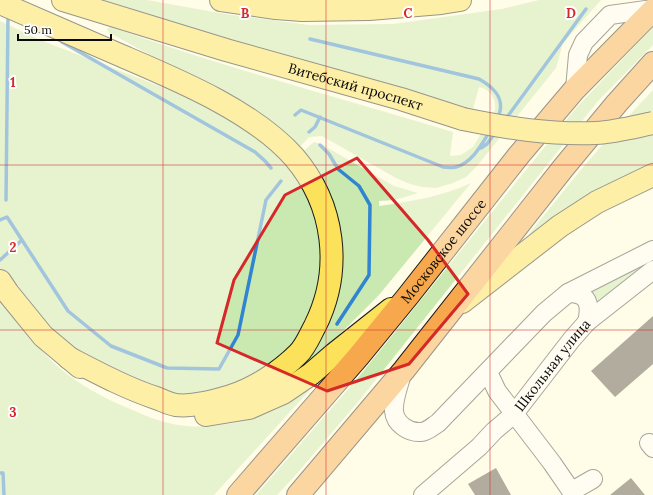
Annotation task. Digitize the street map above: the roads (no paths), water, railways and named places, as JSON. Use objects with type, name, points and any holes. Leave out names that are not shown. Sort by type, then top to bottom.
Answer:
[{"type":"highway","name":"Московское шоссе","points":[[238,495],[318,404],[408,296],[519,155],[575,89],[653,10]]},
{"type":"highway","points":[[298,495],[404,370],[564,167],[617,103],[653,63]]},
{"type":"main road","name":"Витебский проспект","points":[[64,0],[226,50],[401,99],[463,119],[518,129],[569,133],[597,133],[653,123]]},
{"type":"main road","points":[[222,0],[276,8],[347,10],[441,3],[460,0]]},
{"type":"main road","points":[[0,3],[168,76],[225,105],[267,132],[293,156],[312,182],[326,217],[330,234],[332,258],[328,294],[320,317],[309,338],[299,353],[272,375],[243,392],[213,401],[175,405],[134,391],[69,358]]},
{"type":"main road","points":[[450,311],[560,226],[597,202],[653,175]]},
{"type":"main road","points":[[0,281],[43,336],[111,391],[153,409],[179,415],[197,417],[249,408],[283,393],[311,374],[332,355],[408,296]]},
{"type":"street","points":[[404,370],[396,396],[394,411],[396,419],[402,426],[413,432],[423,432],[438,423],[544,313],[568,293],[653,250]]},
{"type":"street","name":"Школьная улица","points":[[573,493],[514,414],[587,322],[653,270]]},
{"type":"street","points":[[568,293],[576,293],[586,299],[589,309],[587,322]]},
{"type":"street","points":[[423,495],[479,447],[494,431],[514,414],[497,391],[488,372]]},
{"type":"street","points":[[573,493],[593,479]]},
{"type":"waterway","points":[[505,120],[586,9]]},
{"type":"waterway","points":[[6,200],[8,15]]},
{"type":"waterway","points":[[310,39],[479,79],[490,86],[498,95],[501,106],[497,119]]},
{"type":"waterway","points":[[62,42],[255,152],[271,168]]},
{"type":"waterway","points":[[295,115],[301,110],[443,167],[456,167],[467,162],[484,142],[490,131]]},
{"type":"waterway","points":[[309,132],[315,127],[320,117]]},
{"type":"waterway","points":[[481,148],[487,144],[495,133]]},
{"type":"waterway","points":[[320,145],[329,154],[338,169],[359,186],[370,205],[369,275],[337,324]]},
{"type":"waterway","points":[[0,220],[7,217],[68,311],[111,346],[167,368],[219,369],[238,335],[266,200],[281,181]]},
{"type":"waterway","points":[[0,260],[22,240]]},
{"type":"waterway","points":[[0,473],[3,473],[4,495]]}]
